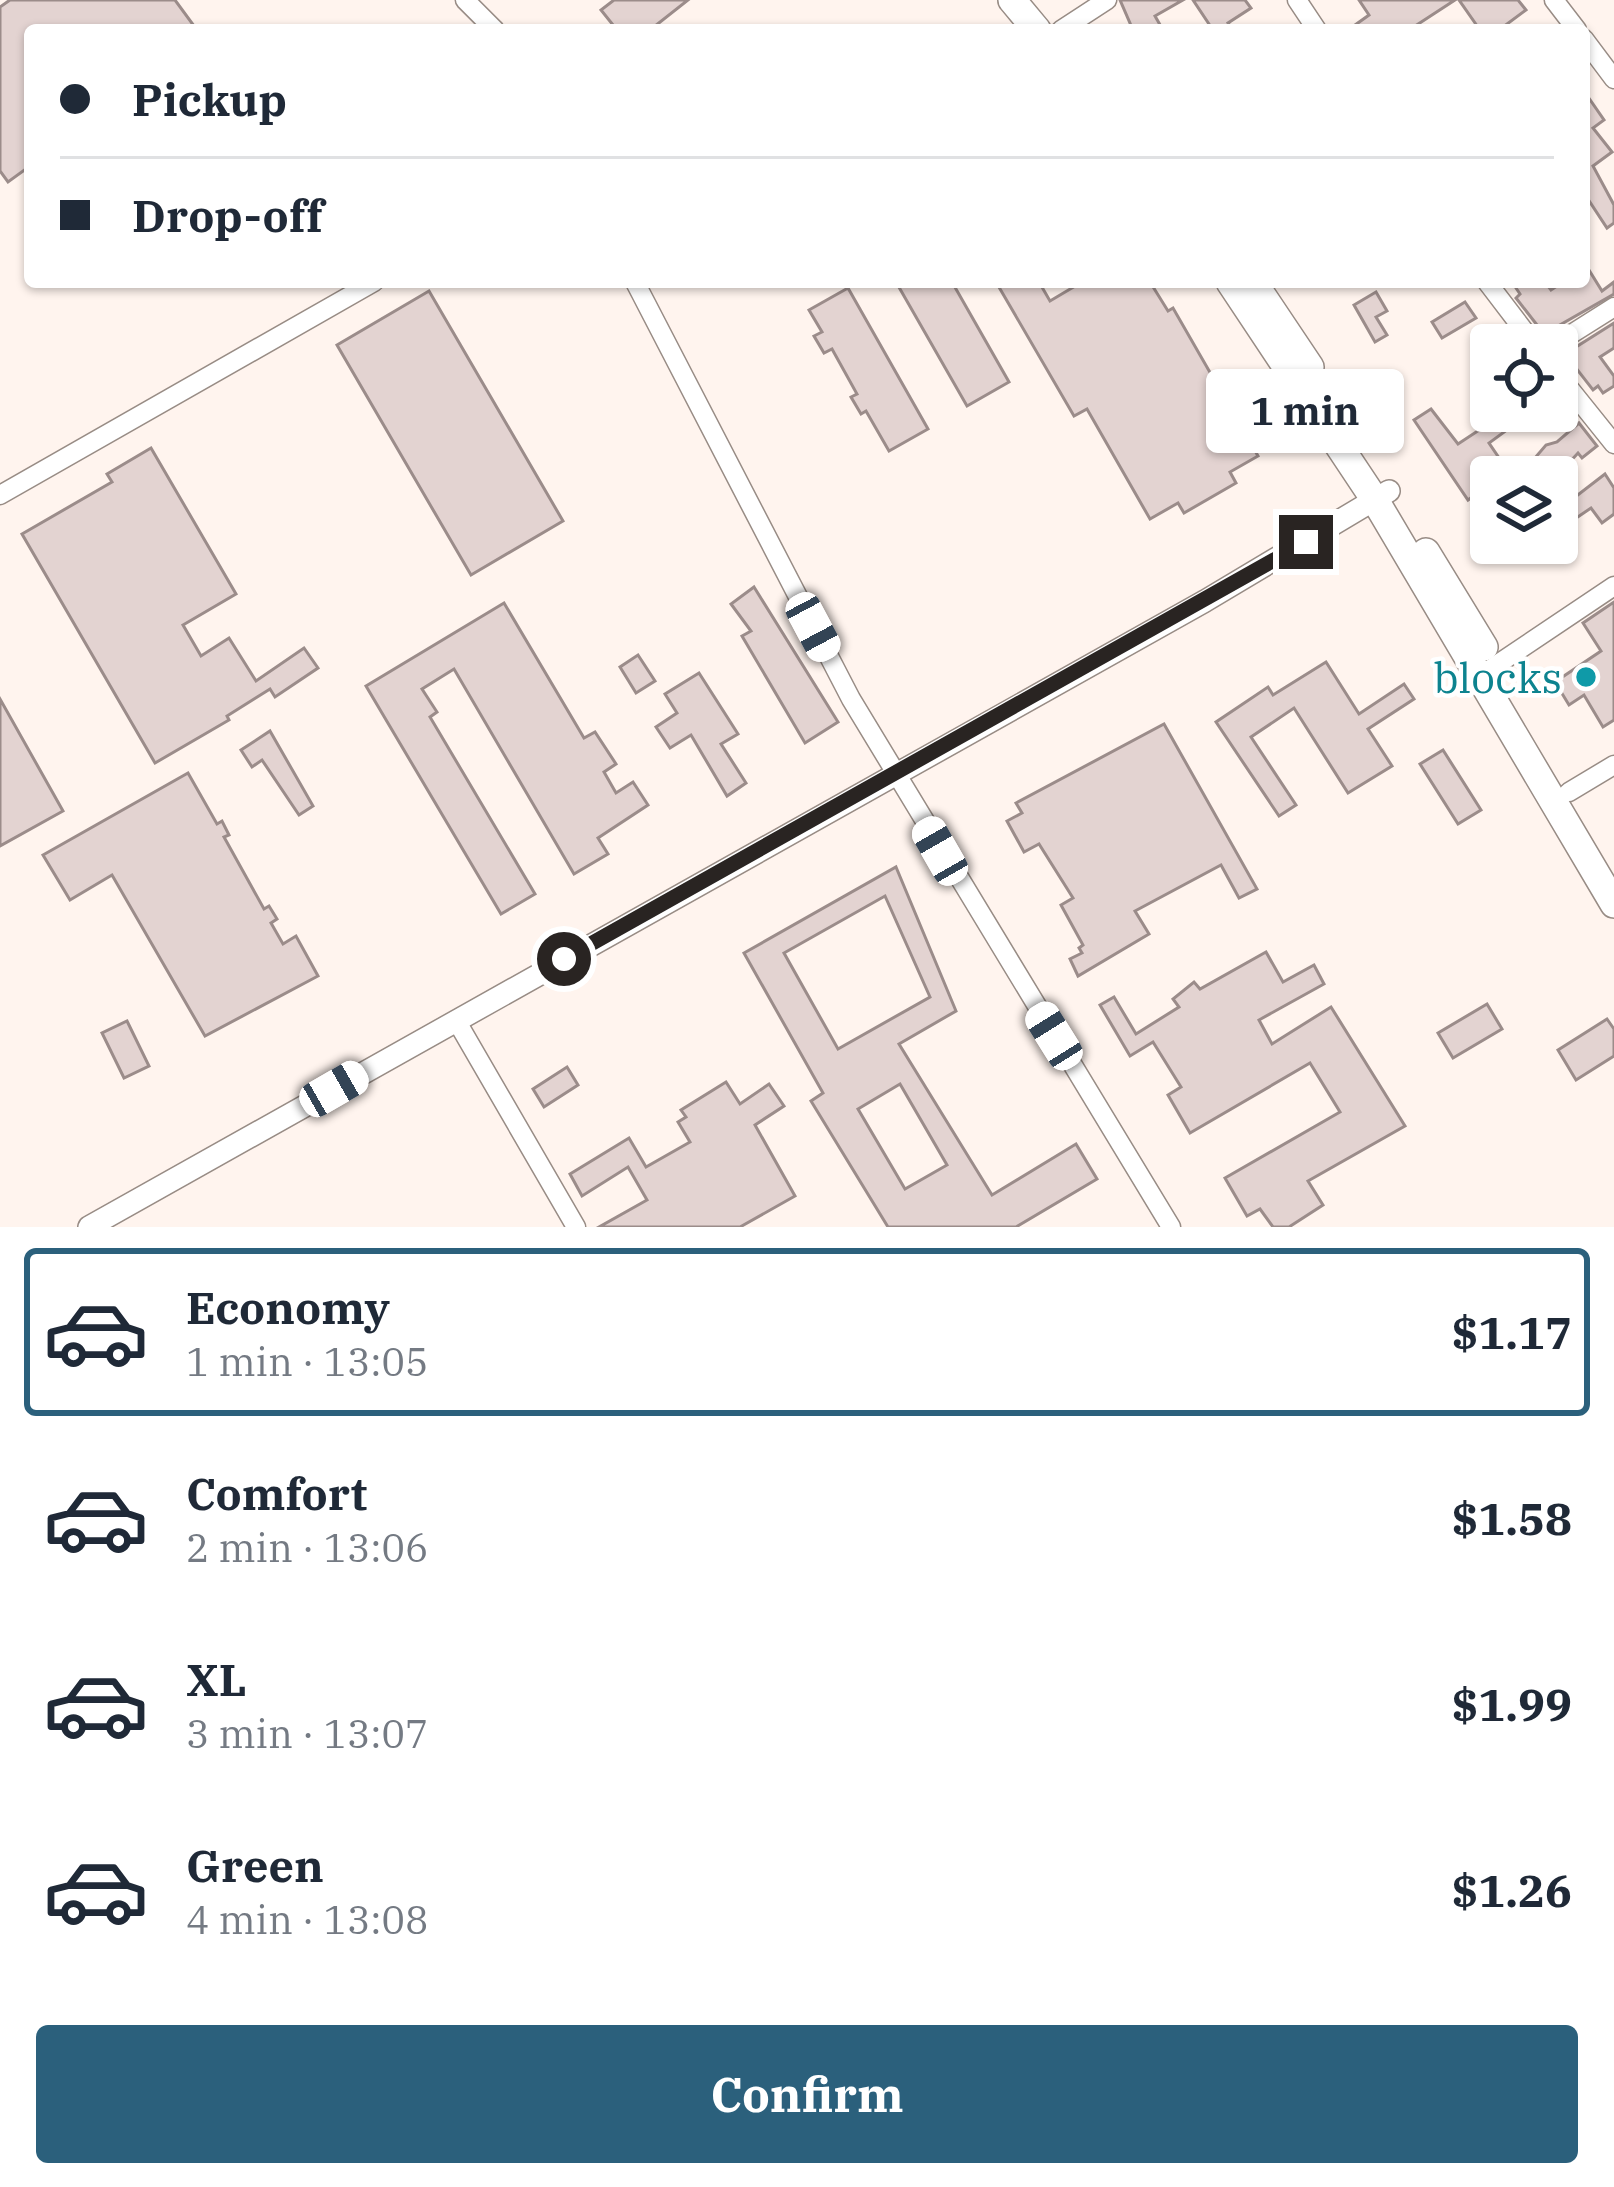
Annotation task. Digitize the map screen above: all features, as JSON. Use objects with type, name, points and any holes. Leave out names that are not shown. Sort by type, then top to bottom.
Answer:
[{"type":"main road","points":[[1012,0],[1032,24]]},
{"type":"main road","points":[[1034,0],[1054,24]]},
{"type":"main road","points":[[1233,288],[1382,495]]},
{"type":"main road","points":[[1257,288],[1488,672],[1614,904]]},
{"type":"main road","points":[[1488,672],[1614,868]]},
{"type":"street","points":[[465,0],[489,24]]},
{"type":"street","points":[[1069,24],[1107,0]]},
{"type":"street","points":[[1554,0],[1572,24]]},
{"type":"street","points":[[1590,47],[1614,79]]},
{"type":"street","points":[[0,495],[363,288]]},
{"type":"street","points":[[638,288],[896,776],[1171,1227]]},
{"type":"street","points":[[1491,288],[1519,324]]},
{"type":"street","points":[[1578,329],[1614,307]]},
{"type":"street","points":[[1578,399],[1614,444]]},
{"type":"street","points":[[89,1227],[896,776],[1382,495]]},
{"type":"street","points":[[1488,672],[1614,586]]},
{"type":"street","points":[[1569,792],[1614,765]]},
{"type":"street","points":[[456,1020],[576,1227]]},
{"type":"building","points":[[10,0],[175,0],[193,24],[24,24],[24,170],[8,182],[0,171],[0,7]]},
{"type":"building","points":[[614,0],[688,0],[658,24],[612,24],[601,10]]},
{"type":"building","points":[[1120,0],[1183,0],[1155,16],[1160,24],[1130,24]]},
{"type":"building","points":[[1193,0],[1245,0],[1251,8],[1229,24],[1209,24]]},
{"type":"building","points":[[1359,0],[1455,0],[1418,24],[1356,24],[1369,15]]},
{"type":"building","points":[[1459,0],[1518,0],[1526,10],[1507,24],[1476,24]]},
{"type":"building","points":[[1590,100],[1604,120],[1593,128],[1612,152],[1593,166],[1614,205],[1614,223],[1607,228],[1590,202]]},
{"type":"building","points":[[1590,272],[1602,291],[1614,282],[1614,294],[1562,324],[1536,324],[1516,298],[1520,294],[1516,288],[1590,288]]},
{"type":"building","points":[[848,288],[928,429],[889,451],[866,411],[861,414],[851,397],[857,394],[832,349],[824,353],[814,336],[822,332],[809,310]]},
{"type":"building","points":[[899,288],[955,288],[1009,382],[967,406]]},
{"type":"building","points":[[999,288],[1042,288],[1050,301],[1072,288],[1154,288],[1168,311],[1173,308],[1258,456],[1230,472],[1236,483],[1184,513],[1178,503],[1150,519],[1087,409],[1074,416]]},
{"type":"building","points":[[429,291],[563,521],[471,575],[337,345]]},
{"type":"building","points":[[1376,292],[1387,311],[1376,317],[1387,335],[1375,342],[1354,305]]},
{"type":"building","points":[[1465,302],[1476,318],[1442,338],[1432,322]]},
{"type":"building","points":[[1614,323],[1614,348],[1600,357],[1614,376],[1614,386],[1603,393],[1598,386],[1593,390],[1578,371],[1578,346]]},
{"type":"building","points":[[1431,409],[1458,444],[1476,432],[1504,432],[1489,443],[1498,456],[1470,456],[1468,500],[1414,420]]},
{"type":"building","points":[[1578,424],[1597,446],[1582,458],[1578,453],[1537,456],[1546,445],[1578,432]]},
{"type":"building","points":[[151,448],[236,594],[183,625],[201,656],[229,638],[256,681],[304,648],[318,668],[275,697],[270,689],[227,716],[229,720],[155,763],[22,534],[112,482],[107,474]]},
{"type":"building","points":[[1605,474],[1614,488],[1614,514],[1602,523],[1591,508],[1578,517],[1578,495]]},
{"type":"building","points":[[754,587],[838,722],[805,743],[742,636],[751,631],[731,604]]},
{"type":"building","points":[[1614,602],[1614,720],[1603,727],[1584,695],[1569,705],[1555,682],[1601,651],[1583,623]]},
{"type":"building","points":[[504,603],[584,738],[595,732],[616,764],[604,772],[616,793],[633,782],[648,805],[598,838],[608,854],[574,874],[454,669],[422,689],[437,712],[430,717],[535,894],[501,914],[366,686]]},
{"type":"building","points":[[638,655],[655,681],[636,693],[620,667]]},
{"type":"building","points":[[1326,662],[1359,714],[1404,684],[1414,699],[1368,729],[1392,766],[1348,793],[1294,708],[1251,737],[1296,805],[1279,816],[1216,722],[1268,687],[1273,695]]},
{"type":"building","points":[[699,673],[738,734],[721,744],[746,783],[727,796],[691,735],[670,748],[656,727],[677,713],[665,694]]},
{"type":"building","points":[[0,699],[63,811],[0,846]]},
{"type":"building","points":[[1164,724],[1257,889],[1239,898],[1221,865],[1135,911],[1149,934],[1078,976],[1070,959],[1082,953],[1083,945],[1061,905],[1073,898],[1039,844],[1024,852],[1007,821],[1022,813],[1016,803]]},
{"type":"building","points":[[270,731],[313,806],[299,815],[262,760],[252,767],[241,750]]},
{"type":"building","points":[[1443,750],[1481,810],[1458,824],[1420,764]]},
{"type":"building","points":[[188,773],[217,824],[222,821],[229,835],[224,837],[264,909],[269,906],[277,919],[271,923],[283,944],[296,936],[318,976],[205,1036],[112,875],[70,900],[43,855]]},
{"type":"building","points":[[896,867],[956,1011],[899,1044],[992,1195],[1076,1144],[1097,1179],[1016,1227],[888,1227],[811,1101],[823,1093],[744,953]],"holes":[[[885,896],[930,997],[838,1049],[784,953]],[[900,1084],[947,1165],[905,1189],[858,1109]]]},
{"type":"building","points":[[1266,952],[1283,982],[1314,965],[1324,984],[1259,1020],[1272,1044],[1331,1007],[1405,1126],[1308,1181],[1323,1205],[1289,1227],[1273,1227],[1260,1209],[1247,1216],[1225,1178],[1340,1112],[1310,1063],[1190,1133],[1168,1095],[1181,1087],[1153,1042],[1130,1056],[1100,1005],[1114,997],[1136,1034],[1179,1007],[1173,999],[1194,982],[1200,989]]},
{"type":"building","points":[[1487,1004],[1502,1029],[1453,1058],[1438,1033]]},
{"type":"building","points":[[1607,1019],[1614,1029],[1614,1056],[1576,1080],[1558,1050]]},
{"type":"building","points":[[127,1021],[149,1066],[124,1078],[102,1033]]},
{"type":"building","points":[[567,1067],[578,1085],[544,1107],[533,1089]]},
{"type":"building","points":[[726,1082],[740,1104],[769,1084],[784,1106],[755,1125],[795,1196],[740,1227],[599,1227],[647,1200],[628,1167],[582,1196],[570,1174],[629,1138],[646,1167],[690,1142],[678,1122],[686,1117],[681,1110]]},
{"type":"place","name":"blocks","points":[[1586,677]]},
{"type":"route","points":[[564,959],[1306,542]]}]
